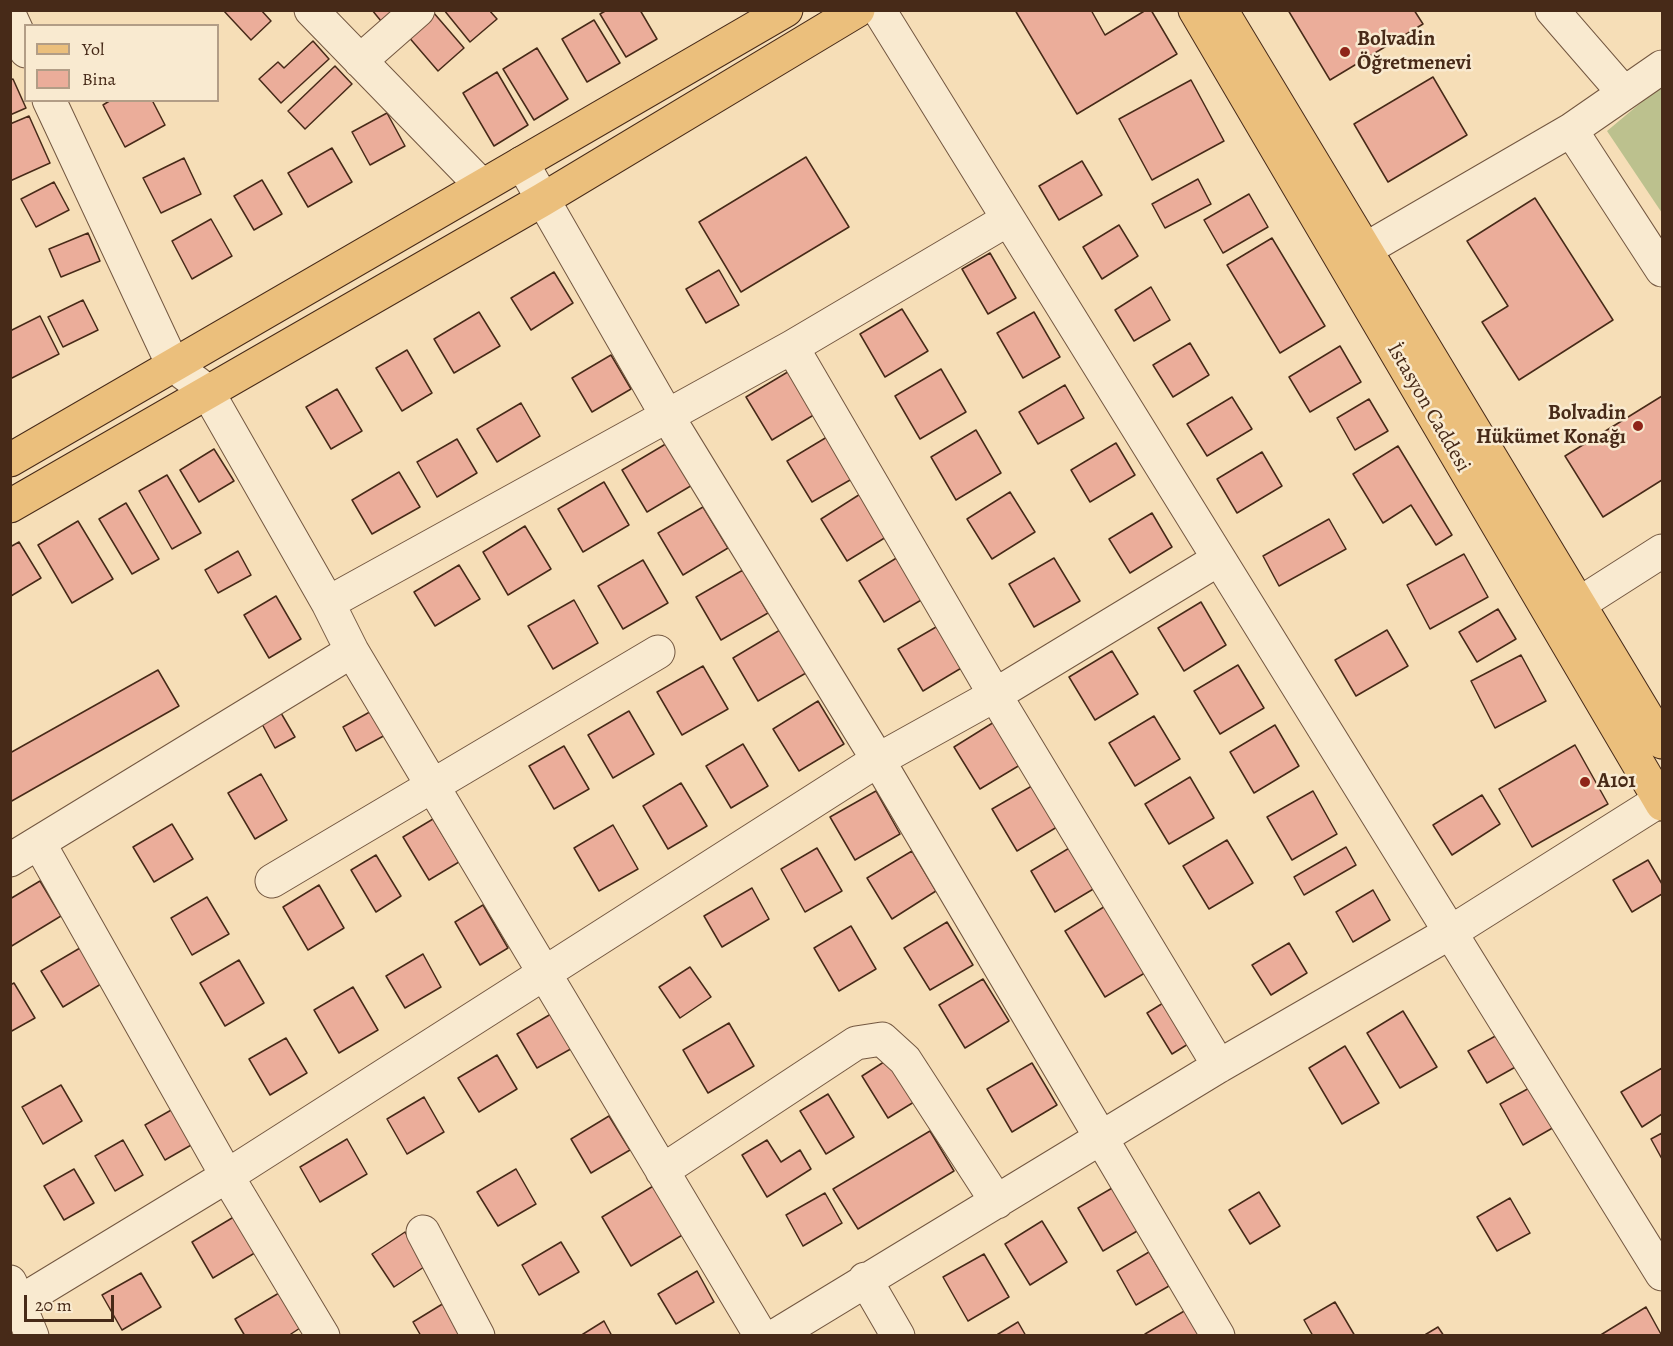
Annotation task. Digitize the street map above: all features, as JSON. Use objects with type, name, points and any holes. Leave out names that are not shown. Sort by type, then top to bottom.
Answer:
[{"type":"main road","points":[[10,460],[786,10]]},
{"type":"main road","points":[[10,507],[207,391],[542,200],[858,10]]},
{"type":"main road","name":"İstasyon Caddesi","points":[[1195,10],[1662,801]]},
{"type":"main road","points":[[1221,10],[1662,742]]},
{"type":"street","points":[[311,10],[481,185]]},
{"type":"street","points":[[360,61],[418,10]]},
{"type":"street","points":[[879,10],[1662,1274]]},
{"type":"street","points":[[1552,10],[1624,93]]},
{"type":"street","points":[[10,16],[24,48]]},
{"type":"street","points":[[10,62],[24,54]]},
{"type":"street","points":[[1366,249],[1571,130],[1662,67]]},
{"type":"street","points":[[50,102],[173,365],[207,391],[328,603],[352,651],[761,1335]]},
{"type":"street","points":[[1571,130],[1662,270]]},
{"type":"street","points":[[522,163],[666,414],[878,760],[1218,1335]]},
{"type":"street","points":[[328,603],[666,414],[792,347],[1007,220]]},
{"type":"street","points":[[792,347],[994,695],[1219,1066]]},
{"type":"street","points":[[1579,604],[1662,551]]},
{"type":"street","points":[[32,1335],[14,1292],[227,1176],[878,760],[994,695],[1219,559]]},
{"type":"street","points":[[10,860],[352,651]]},
{"type":"street","points":[[272,881],[658,652]]},
{"type":"street","points":[[775,1335],[1219,1066],[1451,932],[1662,801]]},
{"type":"street","points":[[39,843],[227,1176],[323,1335]]},
{"type":"street","points":[[662,1171],[856,1043],[882,1039],[905,1060],[997,1202]]},
{"type":"street","points":[[423,1232],[478,1335]]},
{"type":"street","points":[[865,1279],[898,1335]]},
{"type":"green space","points":[[1662,85],[1662,213],[1607,131]]},
{"type":"building","points":[[223,10],[261,10],[271,21],[251,40]]},
{"type":"building","points":[[372,10],[393,10],[381,21]]},
{"type":"building","points":[[444,10],[489,10],[497,19],[470,42]]},
{"type":"building","points":[[607,10],[640,10],[657,39],[626,57],[600,14]]},
{"type":"building","points":[[1015,10],[1091,10],[1105,35],[1146,10],[1151,10],[1177,54],[1077,114]]},
{"type":"building","name":"Bolvadin Öğretmenevi","points":[[1288,10],[1414,10],[1423,24],[1330,80]]},
{"type":"building","points":[[433,12],[464,48],[438,71],[407,35]]},
{"type":"building","points":[[594,20],[620,63],[587,82],[562,39]]},
{"type":"building","points":[[313,41],[329,59],[281,103],[259,79],[278,62],[284,68]]},
{"type":"building","points":[[537,48],[568,99],[534,120],[503,69]]},
{"type":"building","points":[[335,66],[352,84],[305,129],[288,111]]},
{"type":"building","points":[[497,72],[528,125],[494,146],[463,93]]},
{"type":"building","points":[[1433,77],[1467,135],[1388,182],[1354,124]]},
{"type":"building","points":[[13,79],[26,108],[10,115],[10,80]]},
{"type":"building","points":[[1191,80],[1224,141],[1152,180],[1119,119]]},
{"type":"building","points":[[108,102],[153,102],[165,125],[125,147],[103,105]]},
{"type":"building","points":[[387,113],[405,146],[370,165],[352,132]]},
{"type":"building","points":[[29,116],[50,163],[10,181],[10,124]]},
{"type":"building","points":[[332,148],[352,182],[308,207],[288,173]]},
{"type":"building","points":[[806,157],[849,227],[741,292],[699,222]]},
{"type":"building","points":[[184,158],[201,194],[161,213],[143,178]]},
{"type":"building","points":[[1082,161],[1102,195],[1059,220],[1039,186]]},
{"type":"building","points":[[1198,179],[1211,204],[1165,228],[1152,204]]},
{"type":"building","points":[[262,180],[282,214],[254,230],[234,196]]},
{"type":"building","points":[[54,182],[69,210],[36,227],[21,199]]},
{"type":"building","points":[[1249,194],[1268,227],[1223,253],[1204,220]]},
{"type":"building","points":[[1535,198],[1613,320],[1519,380],[1482,322],[1508,306],[1467,241]]},
{"type":"building","points":[[211,219],[232,256],[192,279],[172,241]]},
{"type":"building","points":[[1119,225],[1138,256],[1102,279],[1083,247]]},
{"type":"building","points":[[88,233],[100,261],[61,277],[49,249]]},
{"type":"building","points":[[1272,238],[1325,326],[1280,353],[1227,265]]},
{"type":"building","points":[[990,253],[1016,298],[988,314],[962,269]]},
{"type":"building","points":[[719,270],[739,305],[706,323],[686,289]]},
{"type":"building","points":[[554,272],[573,303],[531,330],[511,298]]},
{"type":"building","points":[[1151,287],[1170,320],[1134,341],[1115,310]]},
{"type":"building","points":[[83,300],[98,330],[63,347],[48,317]]},
{"type":"building","points":[[902,309],[928,351],[885,377],[860,334]]},
{"type":"building","points":[[479,312],[500,346],[454,373],[434,339]]},
{"type":"building","points":[[1034,312],[1060,357],[1023,378],[997,333]]},
{"type":"building","points":[[40,316],[59,354],[10,379],[10,331]]},
{"type":"building","points":[[1190,343],[1209,375],[1173,397],[1153,365]]},
{"type":"building","points":[[1340,346],[1361,382],[1310,412],[1289,377]]},
{"type":"building","points":[[407,350],[432,393],[402,411],[376,368]]},
{"type":"building","points":[[611,355],[631,389],[592,412],[572,378]]},
{"type":"building","points":[[941,369],[966,412],[920,439],[895,396]]},
{"type":"building","points":[[791,370],[817,413],[772,440],[746,397]]},
{"type":"building","points":[[1065,385],[1084,418],[1038,444],[1019,412]]},
{"type":"building","points":[[337,389],[362,431],[331,449],[306,407]]},
{"type":"building","name":"Bolvadin Hükümet Konağı","points":[[1662,396],[1662,480],[1603,517],[1565,456]]},
{"type":"building","points":[[1232,397],[1252,429],[1207,456],[1187,424]]},
{"type":"building","points":[[1369,399],[1388,431],[1355,450],[1337,418]]},
{"type":"building","points":[[521,403],[540,436],[497,462],[477,429]]},
{"type":"building","points":[[976,430],[1001,473],[956,500],[931,457]]},
{"type":"building","points":[[832,434],[857,476],[812,502],[787,461]]},
{"type":"building","points":[[457,439],[477,473],[437,497],[417,462]]},
{"type":"building","points":[[669,442],[694,484],[647,512],[622,470]]},
{"type":"building","points":[[1116,443],[1135,475],[1090,502],[1071,470]]},
{"type":"building","points":[[1398,446],[1452,535],[1436,545],[1411,505],[1383,523],[1353,474]]},
{"type":"building","points":[[214,449],[234,481],[199,502],[180,470]]},
{"type":"building","points":[[1262,452],[1282,486],[1237,513],[1217,479]]},
{"type":"building","points":[[399,472],[420,507],[372,534],[352,500]]},
{"type":"building","points":[[167,475],[201,533],[172,549],[139,491]]},
{"type":"building","points":[[604,482],[629,525],[583,552],[558,509]]},
{"type":"building","points":[[865,491],[891,534],[847,561],[821,519]]},
{"type":"building","points":[[1010,492],[1035,532],[992,559],[967,519]]},
{"type":"building","points":[[126,503],[159,559],[132,574],[99,519]]},
{"type":"building","points":[[703,507],[728,548],[683,575],[658,533]]},
{"type":"building","points":[[1152,513],[1172,547],[1130,573],[1109,539]]},
{"type":"building","points":[[1329,519],[1346,549],[1279,586],[1263,556]]},
{"type":"building","points":[[78,521],[113,579],[72,603],[38,545]]},
{"type":"building","points":[[525,526],[551,569],[508,595],[483,552]]},
{"type":"building","points":[[19,542],[41,578],[11,596],[10,547]]},
{"type":"building","points":[[238,551],[251,575],[218,593],[205,570]]},
{"type":"building","points":[[903,554],[928,596],[884,622],[859,581]]},
{"type":"building","points":[[1464,554],[1488,597],[1430,629],[1407,585]]},
{"type":"building","points":[[1054,558],[1080,601],[1034,627],[1009,584]]},
{"type":"building","points":[[643,560],[668,603],[623,629],[598,586]]},
{"type":"building","points":[[459,565],[480,599],[435,626],[414,592]]},
{"type":"building","points":[[743,570],[768,613],[721,640],[696,597]]},
{"type":"building","points":[[276,596],[301,639],[269,658],[244,615]]},
{"type":"building","points":[[574,600],[598,643],[553,669],[528,626]]},
{"type":"building","points":[[1201,602],[1226,645],[1184,671],[1158,628]]},
{"type":"building","points":[[1498,609],[1516,639],[1477,662],[1459,632]]},
{"type":"building","points":[[943,623],[968,664],[923,691],[898,649]]},
{"type":"building","points":[[780,630],[806,673],[758,701],[733,658]]},
{"type":"building","points":[[1387,630],[1408,666],[1356,696],[1335,660]]},
{"type":"building","points":[[1112,651],[1138,694],[1095,720],[1069,677]]},
{"type":"building","points":[[1521,655],[1546,701],[1495,728],[1471,681]]},
{"type":"building","points":[[1238,665],[1264,708],[1220,734],[1194,691]]},
{"type":"building","points":[[703,666],[728,709],[682,735],[657,692]]},
{"type":"building","points":[[158,670],[179,706],[10,802],[10,753]]},
{"type":"building","points":[[818,701],[844,744],[799,771],[773,729]]},
{"type":"building","points":[[375,709],[389,733],[356,751],[343,727]]},
{"type":"building","points":[[629,711],[654,754],[613,778],[588,735]]},
{"type":"building","points":[[281,713],[295,737],[275,748],[262,724]]},
{"type":"building","points":[[1154,716],[1180,759],[1135,786],[1109,743]]},
{"type":"building","points":[[999,719],[1025,762],[980,789],[954,747]]},
{"type":"building","points":[[1275,725],[1299,766],[1254,793],[1230,752]]},
{"type":"building","points":[[743,744],[768,786],[731,808],[706,766]]},
{"type":"building","points":[[1575,745],[1608,804],[1532,847],[1499,789]]},
{"type":"building","points":[[564,746],[589,789],[554,809],[529,766]]},
{"type":"building","points":[[261,774],[287,820],[255,839],[228,793]]},
{"type":"building","points":[[1190,777],[1214,818],[1169,844],[1145,804]]},
{"type":"building","points":[[681,783],[707,826],[668,849],[643,806]]},
{"type":"building","points":[[1037,783],[1062,824],[1017,851],[992,809]]},
{"type":"building","points":[[876,791],[900,834],[855,860],[830,817]]},
{"type":"building","points":[[1313,791],[1337,834],[1292,860],[1267,817]]},
{"type":"building","points":[[1482,795],[1500,824],[1452,855],[1433,825]]},
{"type":"building","points":[[433,819],[459,862],[429,880],[403,837]]},
{"type":"building","points":[[172,824],[193,859],[154,882],[133,847]]},
{"type":"building","points":[[613,825],[638,869],[599,891],[574,848]]},
{"type":"building","points":[[1227,840],[1253,883],[1209,909],[1183,866]]},
{"type":"building","points":[[1076,844],[1100,885],[1055,912],[1031,871]]},
{"type":"building","points":[[1346,847],[1356,865],[1304,895],[1294,877]]},
{"type":"building","points":[[817,848],[842,891],[805,912],[781,869]]},
{"type":"building","points":[[912,851],[936,891],[892,919],[867,878]]},
{"type":"building","points":[[376,855],[401,896],[376,912],[351,870]]},
{"type":"building","points":[[1648,860],[1662,884],[1662,894],[1632,912],[1613,880]]},
{"type":"building","points":[[40,881],[61,916],[10,947],[10,899]]},
{"type":"building","points":[[319,885],[344,928],[308,950],[283,907]]},
{"type":"building","points":[[752,888],[769,919],[722,947],[704,916]]},
{"type":"building","points":[[1373,890],[1390,920],[1353,942],[1336,912]]},
{"type":"building","points":[[207,897],[229,934],[192,955],[171,918]]},
{"type":"building","points":[[483,905],[508,948],[480,965],[455,922]]},
{"type":"building","points":[[1107,905],[1148,971],[1105,997],[1065,931]]},
{"type":"building","points":[[947,922],[973,965],[930,990],[904,948]]},
{"type":"building","points":[[851,926],[876,969],[839,991],[814,948]]},
{"type":"building","points":[[1289,943],[1307,973],[1271,995],[1252,965]]},
{"type":"building","points":[[80,948],[101,984],[63,1007],[41,971]]},
{"type":"building","points":[[423,954],[441,987],[405,1008],[386,976]]},
{"type":"building","points":[[239,960],[264,1003],[225,1026],[200,983]]},
{"type":"building","points":[[690,967],[711,997],[680,1018],[659,987]]},
{"type":"building","points":[[983,979],[1009,1021],[965,1048],[939,1005]]},
{"type":"building","points":[[14,983],[35,1018],[10,1032],[10,985]]},
{"type":"building","points":[[353,987],[378,1030],[339,1053],[314,1010]]},
{"type":"building","points":[[1168,1000],[1193,1041],[1172,1054],[1147,1013]]},
{"type":"building","points":[[556,1011],[576,1046],[537,1068],[517,1034]]},
{"type":"building","points":[[1403,1011],[1437,1067],[1400,1088],[1367,1033]]},
{"type":"building","points":[[729,1023],[754,1066],[708,1093],[683,1050]]},
{"type":"building","points":[[1501,1033],[1519,1065],[1487,1083],[1468,1051]]},
{"type":"building","points":[[286,1038],[307,1073],[270,1095],[249,1059]]},
{"type":"building","points":[[1345,1046],[1379,1103],[1342,1124],[1309,1068]]},
{"type":"building","points":[[497,1055],[517,1089],[479,1112],[458,1078]]},
{"type":"building","points":[[887,1060],[914,1102],[888,1118],[862,1076]]},
{"type":"building","points":[[1032,1063],[1057,1105],[1012,1132],[987,1089]]},
{"type":"building","points":[[1662,1068],[1662,1114],[1642,1127],[1621,1092]]},
{"type":"building","points":[[61,1085],[82,1121],[43,1144],[22,1107]]},
{"type":"building","points":[[1533,1086],[1556,1126],[1523,1145],[1500,1104]]},
{"type":"building","points":[[828,1094],[854,1137],[826,1154],[800,1111]]},
{"type":"building","points":[[424,1097],[444,1132],[407,1154],[387,1119]]},
{"type":"building","points":[[173,1109],[193,1144],[165,1160],[145,1125]]},
{"type":"building","points":[[609,1116],[630,1150],[591,1173],[571,1139]]},
{"type":"building","points":[[930,1131],[954,1171],[858,1229],[833,1189]]},
{"type":"building","points":[[1662,1133],[1662,1159],[1651,1139]]},
{"type":"building","points":[[347,1139],[367,1174],[320,1202],[300,1167]]},
{"type":"building","points":[[123,1140],[143,1175],[115,1191],[95,1156]]},
{"type":"building","points":[[767,1140],[781,1162],[800,1150],[811,1169],[767,1197],[742,1155]]},
{"type":"building","points":[[74,1169],[94,1203],[64,1220],[44,1186]]},
{"type":"building","points":[[516,1169],[536,1204],[498,1226],[477,1192]]},
{"type":"building","points":[[1119,1184],[1144,1227],[1103,1251],[1078,1208]]},
{"type":"building","points":[[655,1185],[684,1234],[631,1266],[602,1217]]},
{"type":"building","points":[[1259,1192],[1280,1226],[1250,1244],[1229,1210]]},
{"type":"building","points":[[825,1193],[842,1223],[803,1246],[786,1215]]},
{"type":"building","points":[[1510,1198],[1530,1233],[1497,1251],[1477,1217]]},
{"type":"building","points":[[237,1215],[258,1251],[213,1278],[192,1242]]},
{"type":"building","points":[[1042,1221],[1067,1262],[1030,1285],[1005,1244]]},
{"type":"building","points":[[405,1232],[427,1265],[394,1287],[372,1254]]},
{"type":"building","points":[[561,1242],[579,1272],[539,1295],[522,1265]]},
{"type":"building","points":[[1149,1252],[1169,1286],[1136,1305],[1117,1271]]},
{"type":"building","points":[[984,1254],[1009,1297],[968,1321],[943,1277]]},
{"type":"building","points":[[697,1271],[714,1302],[676,1324],[658,1294]]},
{"type":"building","points":[[141,1273],[161,1307],[122,1330],[102,1295]]},
{"type":"building","points":[[279,1293],[300,1328],[288,1336],[245,1336],[235,1319]]},
{"type":"building","points":[[449,1300],[468,1336],[421,1336],[413,1322]]},
{"type":"building","points":[[1335,1302],[1355,1336],[1313,1336],[1304,1320]]},
{"type":"building","points":[[1646,1307],[1662,1336],[1599,1336]]},
{"type":"building","points":[[1186,1310],[1201,1336],[1146,1336],[1145,1334]]},
{"type":"building","points":[[604,1321],[612,1336],[580,1336]]},
{"type":"building","points":[[1018,1322],[1026,1336],[995,1336]]},
{"type":"building","points":[[1438,1327],[1444,1336],[1423,1336]]},
{"type":"place","name":"Bolvadin Öğretmenevi","points":[[1345,52]]},
{"type":"place","name":"Bolvadin Hükümet Konağı","points":[[1638,426]]},
{"type":"place","name":"A101","points":[[1585,782]]}]
